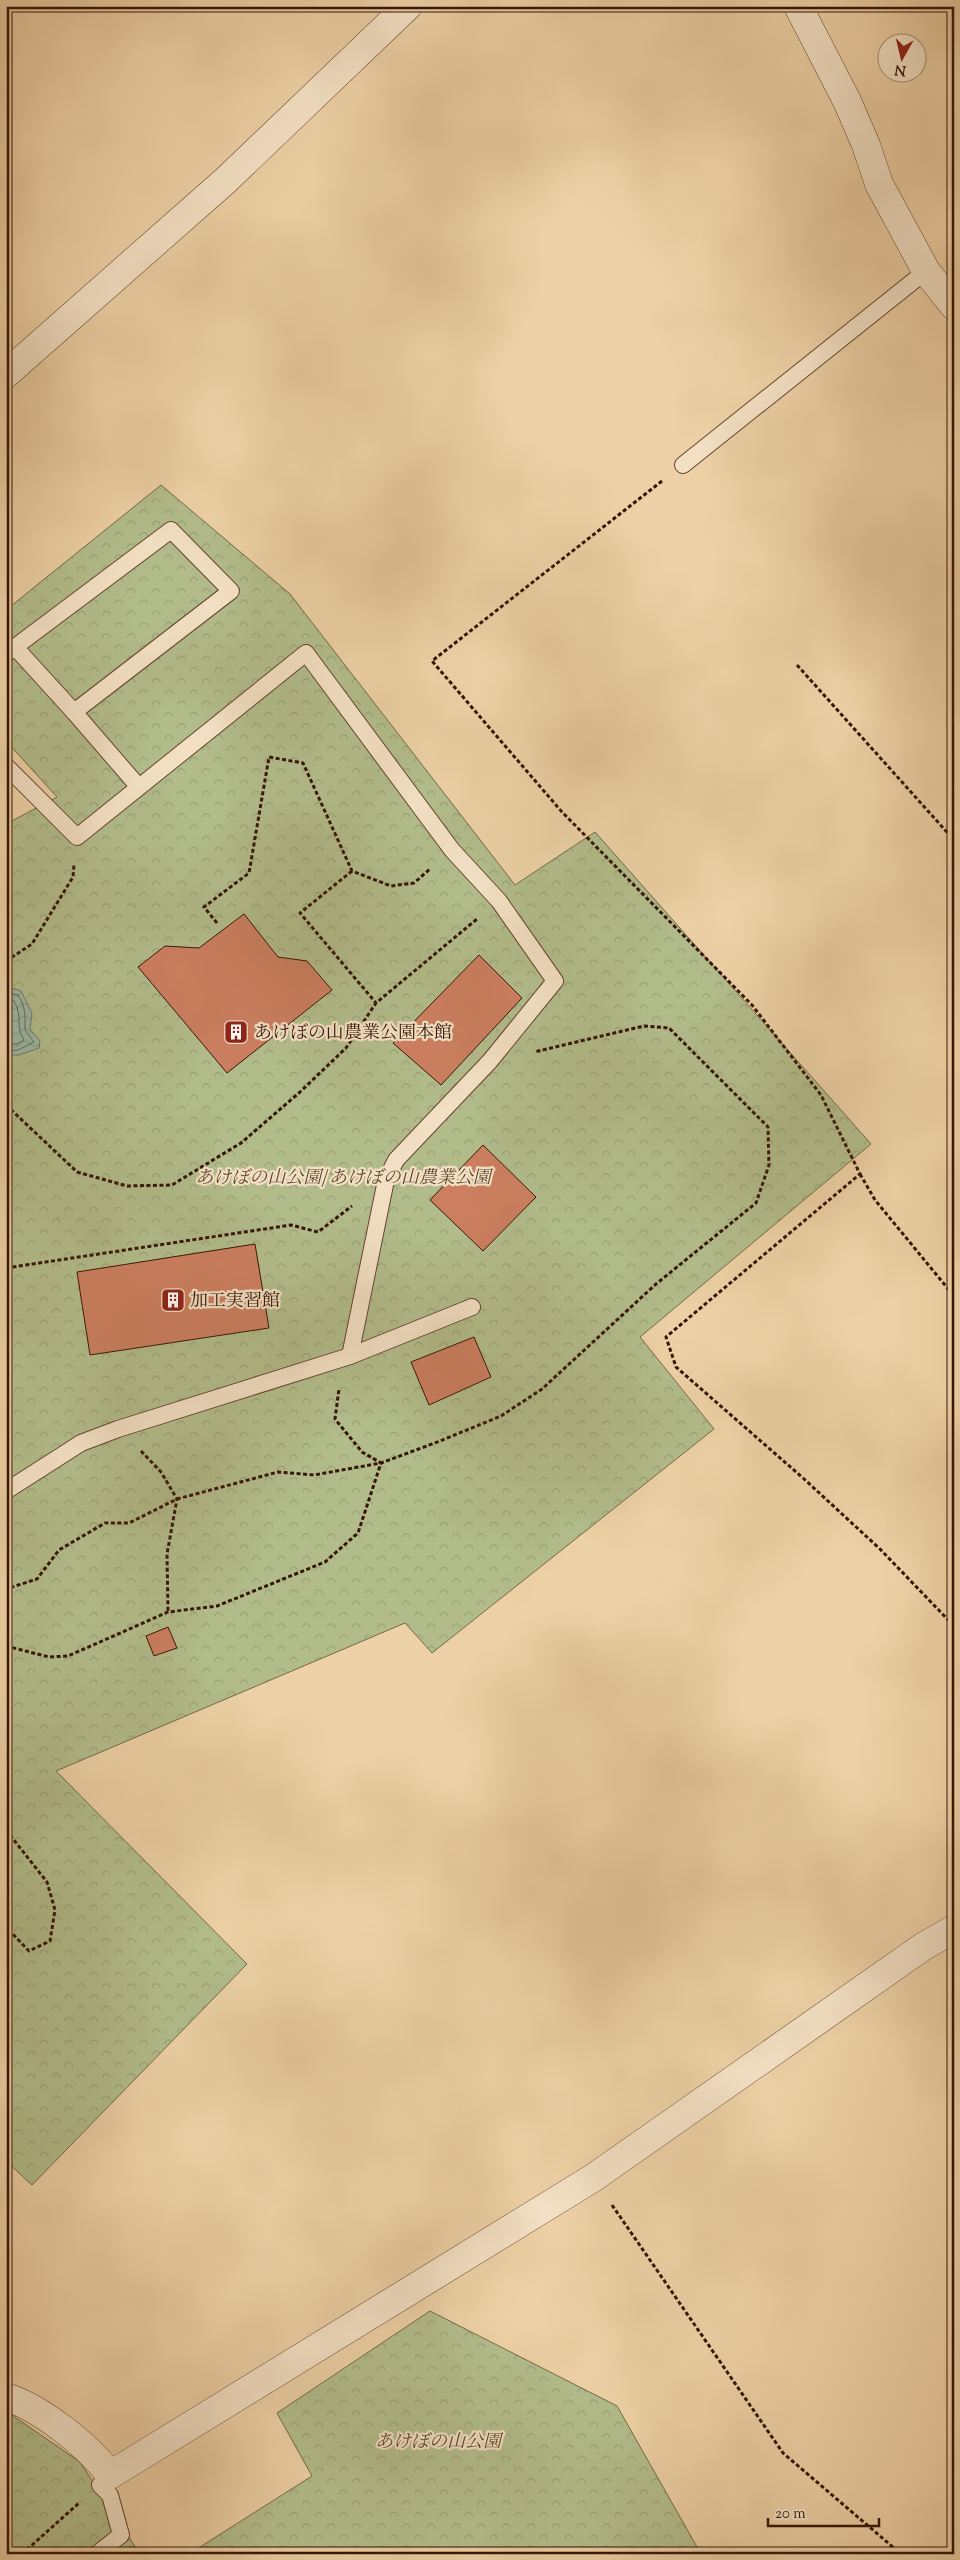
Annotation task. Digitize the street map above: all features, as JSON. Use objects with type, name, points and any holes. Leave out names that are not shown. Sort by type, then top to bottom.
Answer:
[{"type":"street","points":[[6,374],[225,181],[408,6]]},
{"type":"street","points":[[798,6],[847,101],[866,145],[879,184],[926,271],[954,306]]},
{"type":"street","points":[[6,2397],[26,2404],[96,2455],[105,2480],[593,2178],[916,1951],[954,1929]]},
{"type":"lane","points":[[683,465],[926,271]]},
{"type":"lane","points":[[74,712],[231,591],[171,530],[11,650],[74,712],[138,786]]},
{"type":"lane","points":[[6,766],[77,836],[306,653],[452,850],[499,901],[555,981],[490,1061],[396,1160],[386,1180],[350,1356]]},
{"type":"lane","points":[[6,1491],[81,1444],[118,1429],[350,1356],[472,1307]]},
{"type":"lane","points":[[97,2554],[121,2535],[105,2480]]},
{"type":"path","points":[[683,465],[432,661],[562,812],[752,1005],[821,1095],[875,1200],[954,1296]]},
{"type":"path","points":[[797,665],[954,840]]},
{"type":"path","points":[[216,923],[204,907],[250,873],[269,757],[303,763],[352,871],[391,886],[414,883],[452,850]]},
{"type":"path","points":[[6,961],[32,944],[73,877],[77,836]]},
{"type":"path","points":[[352,871],[300,913],[376,1003]]},
{"type":"path","points":[[6,1105],[77,1172],[127,1186],[172,1185],[241,1143],[300,1092],[346,1048],[376,1003],[499,901]]},
{"type":"path","points":[[6,1115],[10,1110]]},
{"type":"path","points":[[860,1174],[666,1337],[676,1367],[803,1478],[880,1549],[954,1626]]},
{"type":"path","points":[[6,1268],[291,1225],[318,1232],[386,1180]]},
{"type":"path","points":[[6,1646],[49,1657],[68,1656],[168,1612],[217,1606],[325,1562],[358,1533],[381,1463],[362,1452],[335,1419],[340,1380],[350,1356]]},
{"type":"path","points":[[118,1429],[161,1472],[177,1499],[168,1554],[168,1612]]},
{"type":"path","points":[[6,1830],[47,1882],[55,1910],[50,1941],[29,1951],[6,1926]]},
{"type":"path","points":[[593,2178],[783,2453],[901,2554]]},
{"type":"path","points":[[22,2554],[105,2480]]},
{"type":"green space","name":"あけぼの山公園/あけぼの山農業公園","points":[[161,485],[290,594],[515,885],[595,832],[871,1144],[640,1337],[714,1429],[432,1653],[405,1623],[56,1771],[247,1964],[32,2185],[6,2161],[6,824],[57,797],[6,741],[6,610]]},
{"type":"green space","name":"あけぼの山公園","points":[[430,2311],[617,2406],[701,2554],[189,2554],[312,2476],[277,2413]]},
{"type":"green space","points":[[6,2411],[80,2462],[140,2554],[6,2554]]},
{"type":"water","points":[[6,988],[21,991],[32,1013],[30,1029],[40,1041],[39,1048],[19,1055],[6,1055]]},
{"type":"building","name":"あけぼの山農業公園本館","points":[[244,914],[278,957],[307,961],[332,990],[227,1073],[138,967],[165,946],[199,948]]},
{"type":"building","points":[[479,955],[522,998],[441,1085],[393,1043]]},
{"type":"building","points":[[483,1145],[536,1197],[483,1251],[430,1200]]},
{"type":"building","name":"加工実習館","points":[[255,1244],[269,1328],[90,1355],[77,1272]]},
{"type":"building","points":[[474,1337],[491,1377],[429,1405],[411,1362]]},
{"type":"building","points":[[168,1627],[177,1648],[154,1656],[146,1636]]},
{"type":"place","name":"あけぼの山農業公園本館","points":[[236,1032]]},
{"type":"place","name":"加工実習館","points":[[173,1300]]}]
